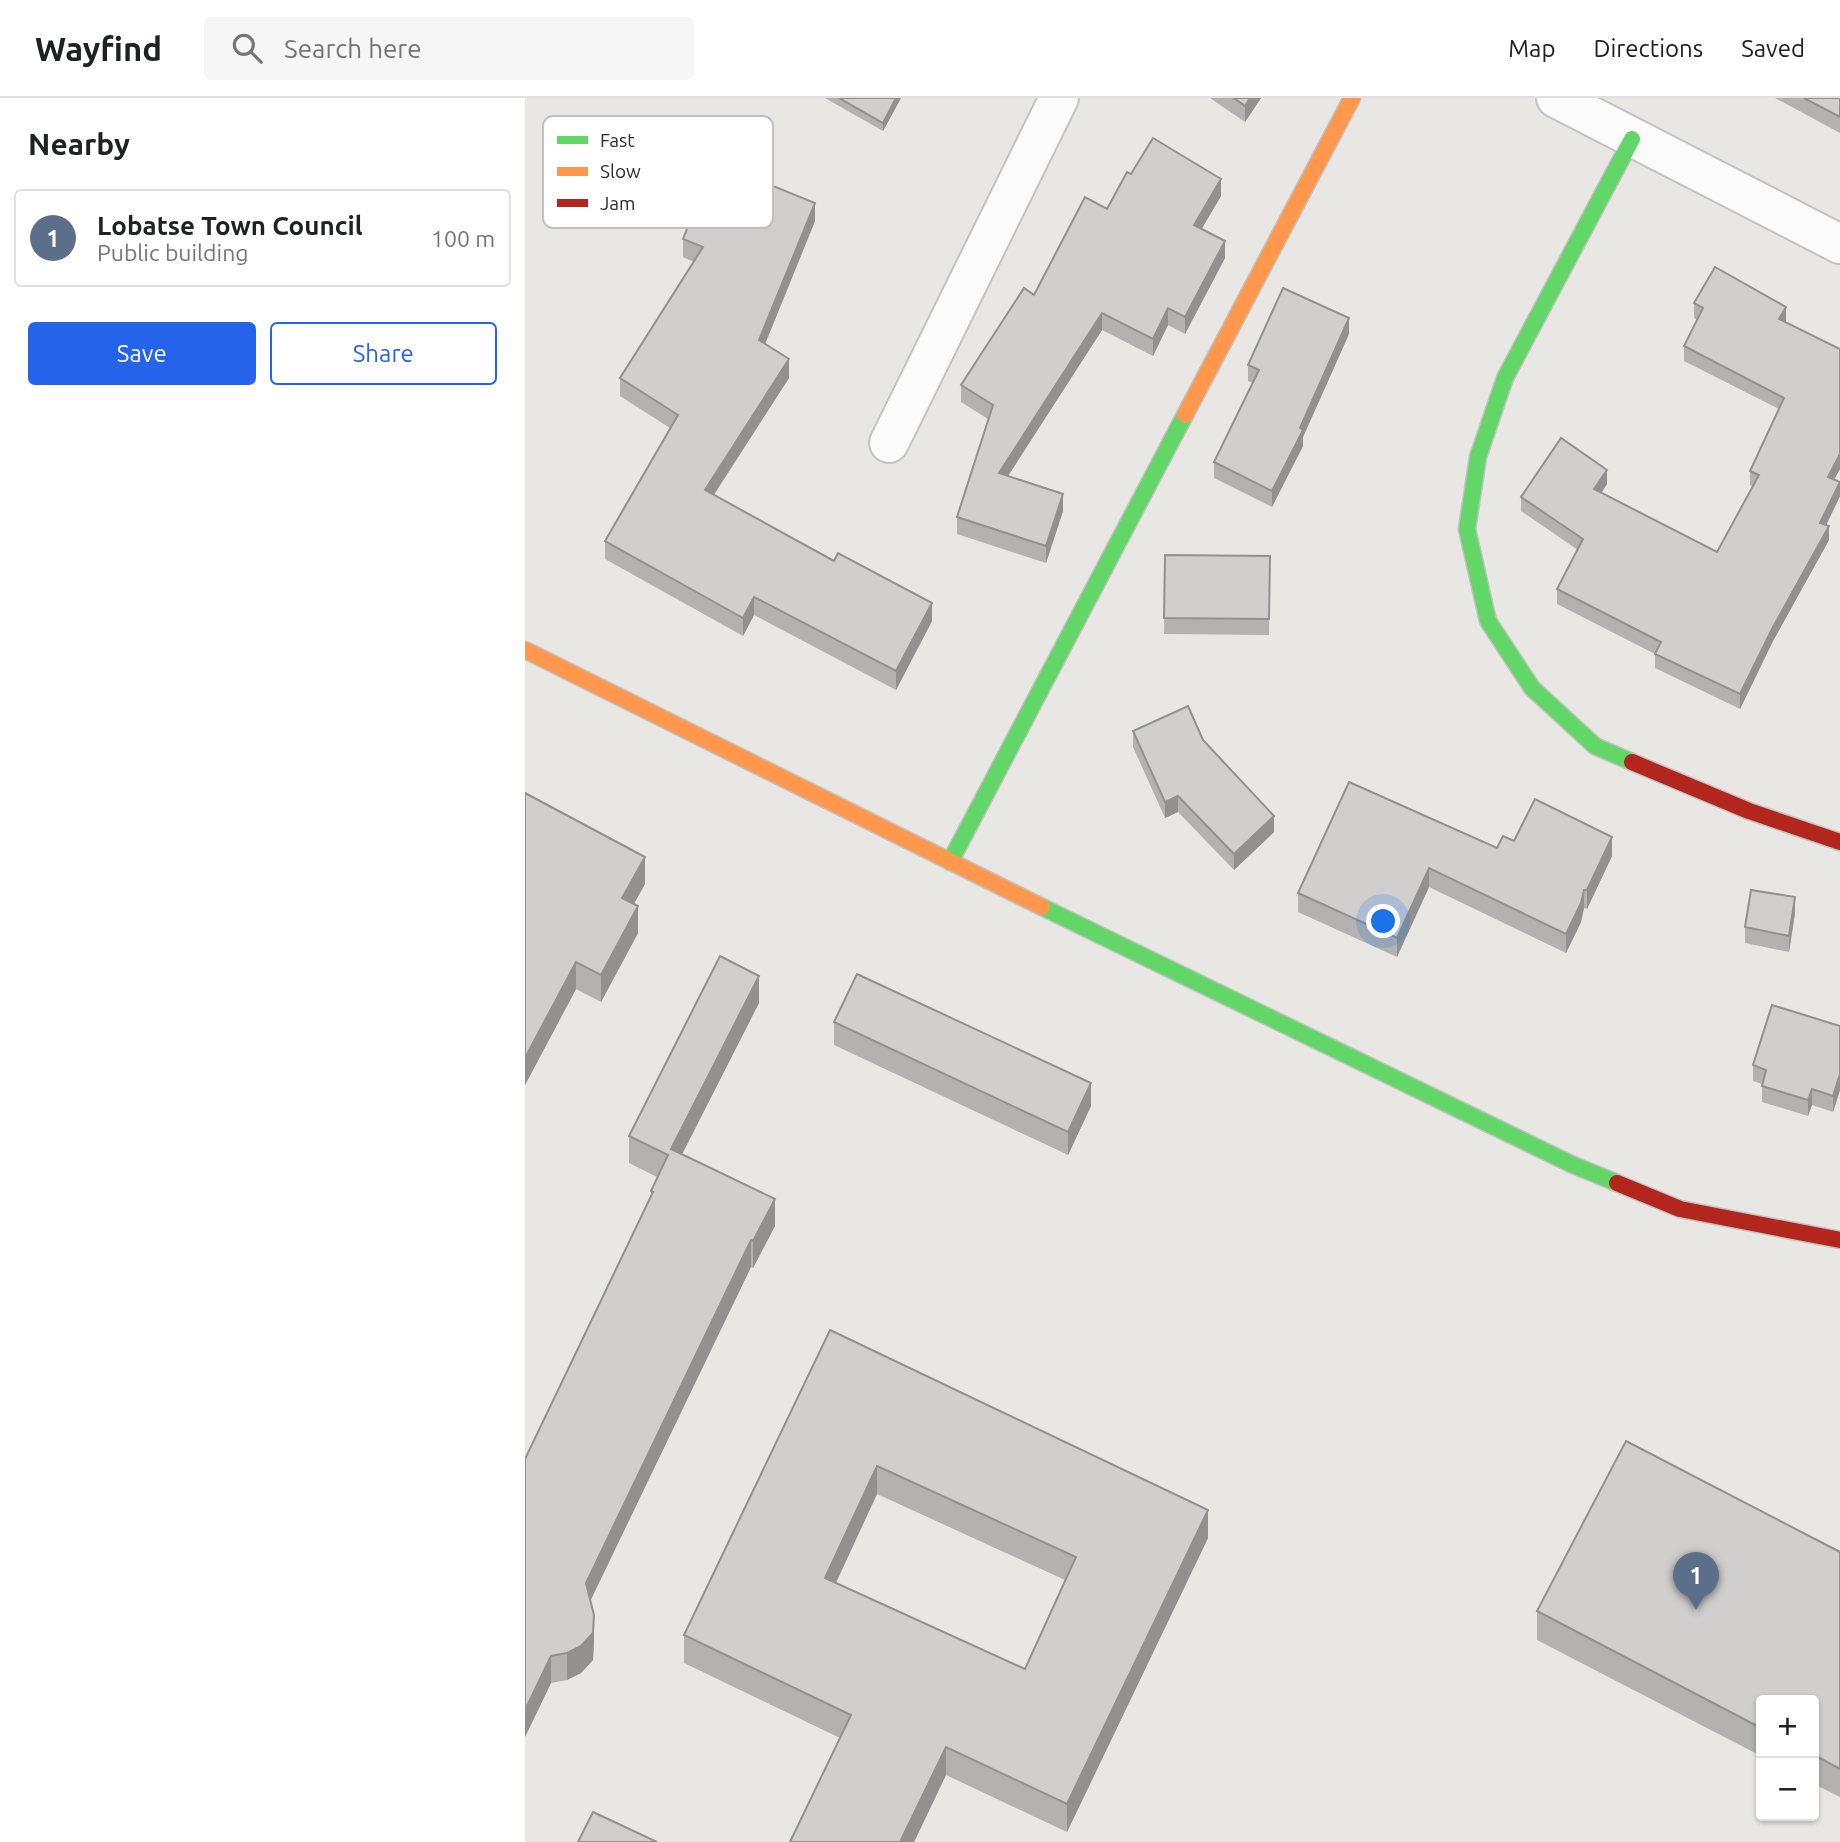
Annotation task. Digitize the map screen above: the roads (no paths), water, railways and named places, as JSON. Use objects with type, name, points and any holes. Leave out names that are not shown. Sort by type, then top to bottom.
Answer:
[{"type":"street","points":[[889,443],[1059,98]]},
{"type":"street","points":[[950,862],[1352,98]]},
{"type":"street","points":[[1556,98],[1840,244]]},
{"type":"street","points":[[1632,139],[1505,377],[1479,457],[1467,529],[1488,621],[1532,688],[1595,746],[1749,811],[1840,842]]},
{"type":"street","points":[[525,650],[950,862],[1571,1164],[1681,1209],[1840,1240]]},
{"type":"place","name":"Lobatse Town Council","points":[[1696,1610]]}]
